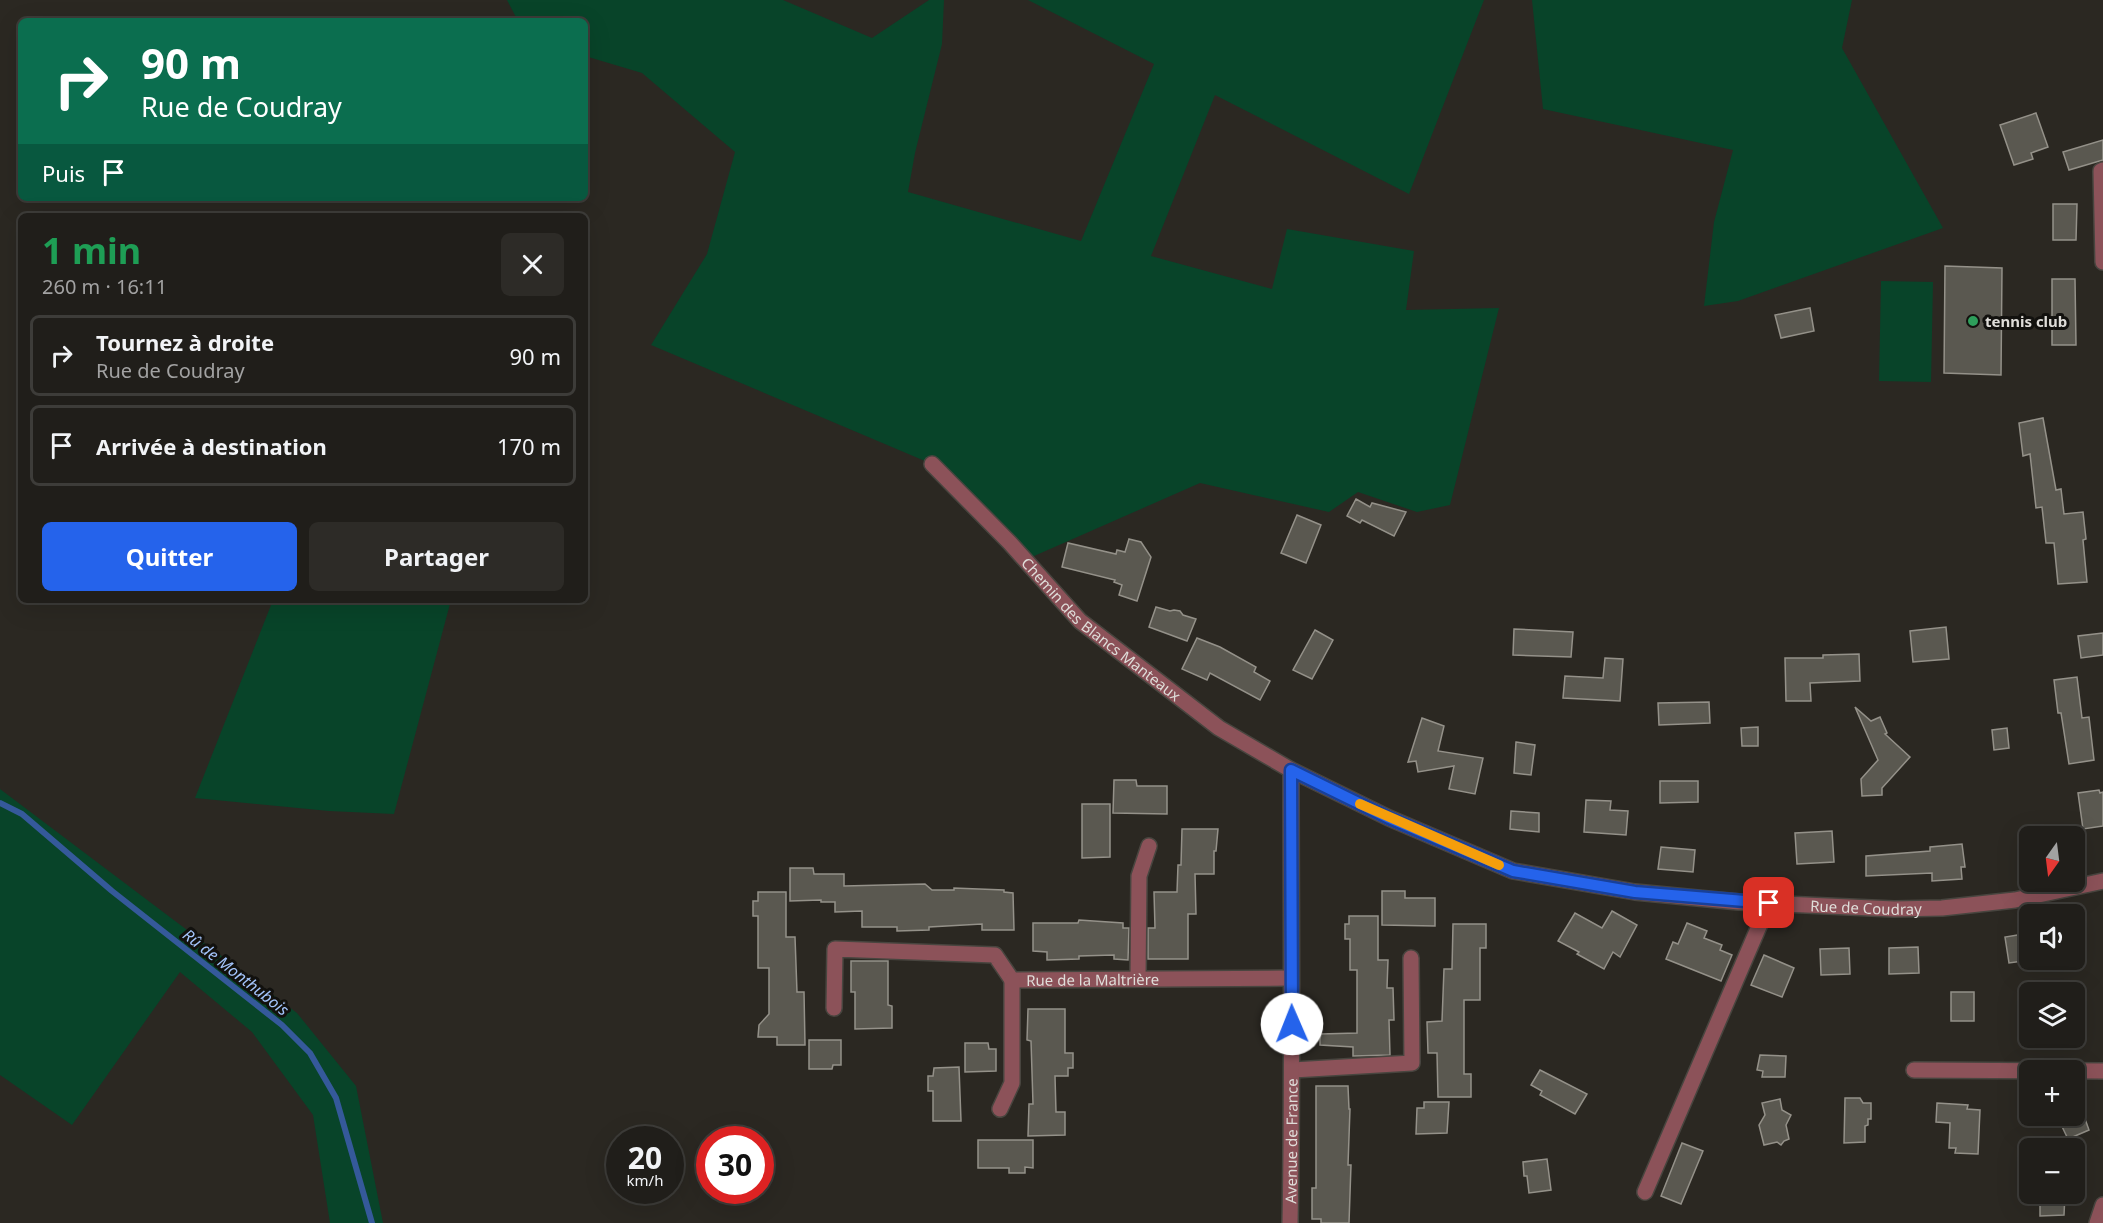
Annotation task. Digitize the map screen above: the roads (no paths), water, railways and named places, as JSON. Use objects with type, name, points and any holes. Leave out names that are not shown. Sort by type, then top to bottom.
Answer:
[{"type":"street","points":[[2102,171],[2103,262]]},
{"type":"street","name":"Chemin des Blancs Manteaux","points":[[932,464],[1011,543],[1080,621],[1220,728],[1291,770]]},
{"type":"street","name":"Rue de Coudray","points":[[1291,770],[1389,818],[1513,871],[1635,892],[1854,908],[1942,908],[2015,900],[2103,881]]},
{"type":"street","name":"Avenue de France","points":[[1290,1223],[1293,1070],[1291,770]]},
{"type":"street","points":[[1138,979],[1139,876],[1149,846]]},
{"type":"street","points":[[1646,1192],[1769,903]]},
{"type":"street","name":"Rue de la Maltrière","points":[[834,1008],[835,949],[995,955],[1012,980],[1291,978]]},
{"type":"street","points":[[1293,1070],[1412,1063],[1411,958]]},
{"type":"street","points":[[1000,1109],[1012,1083],[1012,980]]},
{"type":"street","points":[[1914,1070],[2103,1071]]},
{"type":"street","points":[[2097,1223],[2103,1205]]},
{"type":"waterway","name":"Rû de Monthubois","points":[[0,803],[22,814],[112,891],[282,1025],[310,1053],[336,1098],[372,1223]]},
{"type":"place","name":"tennis club","points":[[1973,321]]}]
